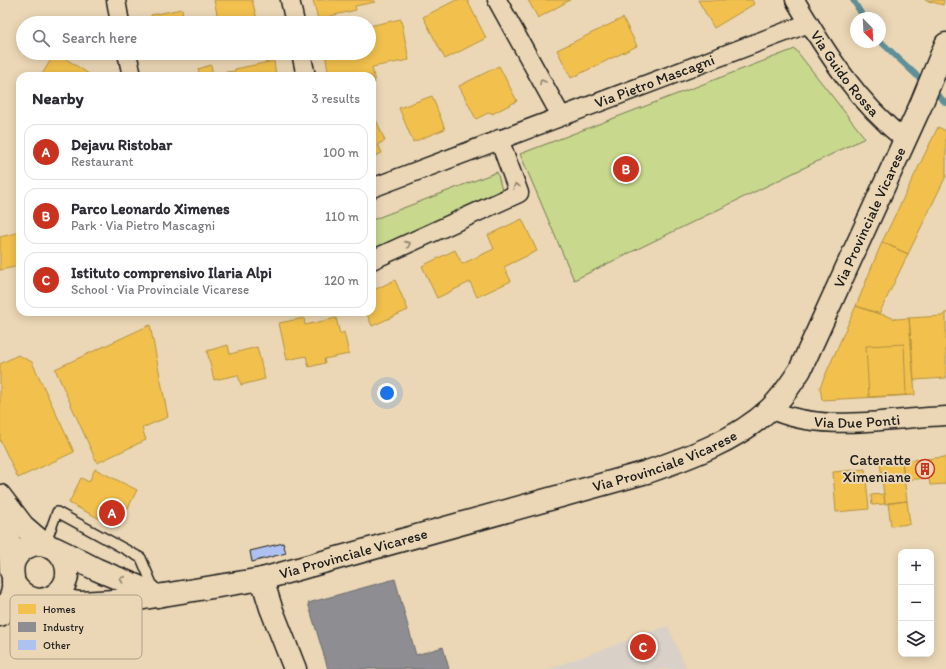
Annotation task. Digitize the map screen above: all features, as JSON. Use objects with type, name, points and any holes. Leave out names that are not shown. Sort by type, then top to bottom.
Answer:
[{"type":"main road","name":"Via Provinciale Vicarese","points":[[142,598],[262,579],[654,469],[725,440],[770,409],[791,385],[800,370],[920,107],[946,44]]},
{"type":"main road","points":[[0,496],[23,526],[62,556],[67,572],[63,588],[52,595]]},
{"type":"main road","points":[[0,513],[9,542],[12,578],[23,595]]},
{"type":"main road","points":[[10,595],[14,559],[24,548],[38,544],[50,547],[101,571],[138,585],[157,596]]},
{"type":"main road","points":[[262,579],[271,608],[295,669]]},
{"type":"main road","points":[[0,615],[10,598]]},
{"type":"main road","points":[[0,622],[10,617]]},
{"type":"street","points":[[116,0],[119,16]]},
{"type":"street","points":[[290,0],[293,16]]},
{"type":"street","points":[[497,0],[561,116]]},
{"type":"street","name":"Via Guido Rossa","points":[[795,0],[841,73],[869,109],[904,140]]},
{"type":"street","name":"Via Pietro Mascagni","points":[[376,186],[809,23]]},
{"type":"street","points":[[129,60],[131,72]]},
{"type":"street","points":[[303,60],[305,72]]},
{"type":"street","points":[[376,258],[519,194],[499,139]]},
{"type":"street","name":"Via Due Ponti","points":[[770,409],[780,414],[808,422],[838,423],[946,416]]},
{"type":"lane","points":[[50,547],[57,512],[141,558],[157,596]]},
{"type":"shaded area","points":[[668,626],[687,669],[548,669]]},
{"type":"green space","points":[[795,49],[865,138],[574,280],[520,154]]},
{"type":"green space","points":[[497,172],[502,190],[376,249],[376,218]]},
{"type":"building: Homes","points":[[214,0],[252,0],[256,16],[217,16]]},
{"type":"building: Homes","points":[[313,0],[374,0],[375,2],[355,6],[356,10],[331,16],[317,16]]},
{"type":"building: Homes","points":[[456,0],[467,0],[486,38],[445,59],[423,17]]},
{"type":"building: Homes","points":[[528,0],[570,0],[538,18]]},
{"type":"building: Homes","points":[[698,0],[752,0],[754,4],[714,28]]},
{"type":"building: Homes","points":[[925,0],[944,0],[943,5]]},
{"type":"building: Homes","points":[[182,9],[183,16],[151,16]]},
{"type":"building: Homes","points":[[623,18],[637,46],[571,78],[557,50]]},
{"type":"building: Homes","points":[[401,19],[409,60],[372,67],[373,72],[328,72],[326,60],[376,60],[376,24]]},
{"type":"building: Homes","points":[[51,60],[68,60],[86,72],[43,72]]},
{"type":"building: Homes","points":[[274,61],[275,72],[226,72],[235,71],[235,69]]},
{"type":"building: Homes","points":[[211,65],[212,72],[199,72],[198,69]]},
{"type":"building: Homes","points":[[499,66],[517,101],[492,114],[490,112],[476,119],[459,86]]},
{"type":"building: Homes","points":[[432,96],[445,129],[413,142],[399,108]]},
{"type":"building: Homes","points":[[376,120],[385,141],[378,144],[382,153],[376,155]]},
{"type":"building: Homes","points":[[938,127],[946,131],[946,176],[908,254],[882,242]]},
{"type":"building: Homes","points":[[522,219],[537,251],[504,267],[511,281],[477,297],[470,282],[437,298],[422,266],[455,250],[462,264],[494,249],[488,235]]},
{"type":"building: Homes","points":[[16,233],[16,267],[0,270],[0,237]]},
{"type":"building: Homes","points":[[882,242],[908,254],[879,314],[856,306]]},
{"type":"building: Homes","points":[[395,280],[408,310],[372,326],[368,316],[376,316],[376,289]]},
{"type":"building: Homes","points":[[856,306],[896,319],[909,318],[915,395],[822,400],[820,387]]},
{"type":"building: Homes","points":[[946,312],[946,378],[914,380],[909,318],[942,316]]},
{"type":"building: Homes","points":[[304,318],[305,325],[336,318],[340,334],[344,332],[349,354],[324,359],[325,363],[309,367],[306,356],[287,360],[279,323]]},
{"type":"building: Homes","points":[[150,325],[168,417],[142,428],[146,440],[97,463],[55,369]]},
{"type":"building: Homes","points":[[904,344],[906,395],[869,397],[866,346]]},
{"type":"building: Homes","points":[[228,345],[230,354],[257,347],[265,379],[241,385],[238,375],[214,380],[207,351]]},
{"type":"building: Homes","points":[[18,355],[32,362],[74,452],[18,478],[0,440],[0,364]]},
{"type":"building: Homes","name":"Cateratte Ximeniane","points":[[946,457],[946,484],[930,485],[929,478],[904,480],[902,461]]},
{"type":"building: Homes","points":[[902,461],[907,501],[885,504],[880,462]]},
{"type":"building: Homes","points":[[95,469],[137,490],[118,528],[69,503],[81,478],[89,482]]},
{"type":"building: Homes","points":[[865,469],[869,509],[836,512],[833,472]]},
{"type":"building: Homes","points":[[884,494],[885,504],[872,505],[871,495]]},
{"type":"building: Homes","points":[[907,501],[910,524],[891,526],[888,503]]},
{"type":"building: Industry","points":[[395,579],[416,655],[443,647],[449,669],[328,669],[308,603]]},
{"type":"building: Other","points":[[283,543],[286,553],[252,562],[250,551]]},
{"type":"waterway","points":[[853,0],[860,12]]},
{"type":"waterway","points":[[886,47],[946,103]]},
{"type":"place","name":"Parco Leonardo Ximenes","points":[[626,169]]},
{"type":"place","name":"Cateratte Ximeniane","points":[[925,469]]},
{"type":"place","name":"Dejavu Ristobar","points":[[112,513]]},
{"type":"place","name":"Istituto comprensivo Ilaria Alpi","points":[[643,647]]}]
